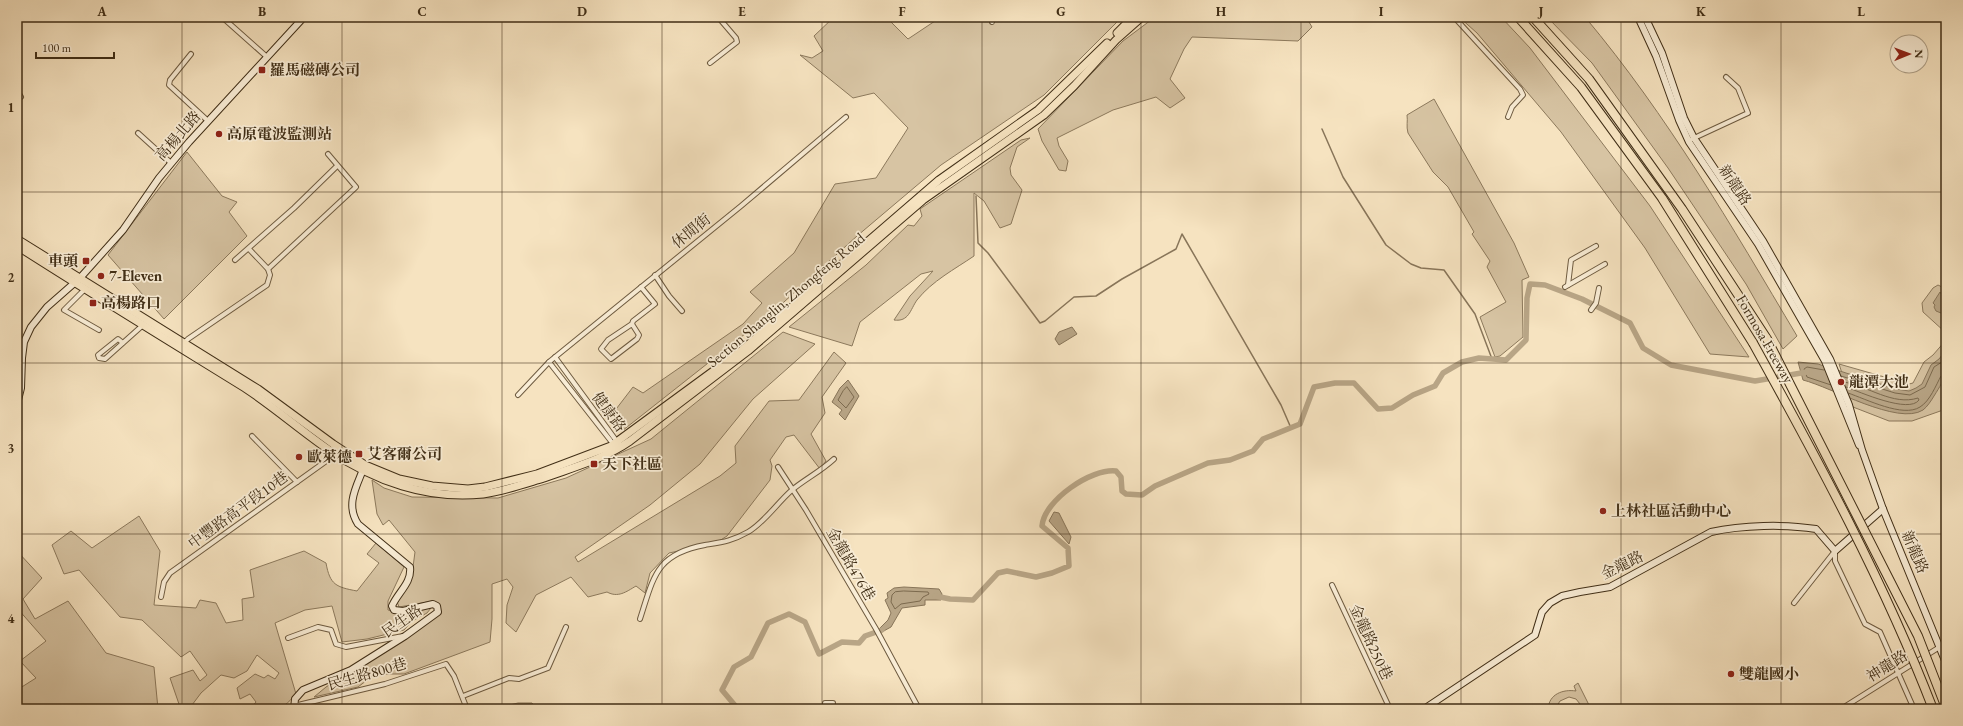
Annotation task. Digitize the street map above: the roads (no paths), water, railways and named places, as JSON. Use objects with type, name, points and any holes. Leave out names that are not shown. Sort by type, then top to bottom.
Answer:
[{"type":"highway","name":"Formosa Freeway","points":[[1518,17],[1581,87],[1662,198],[1753,343],[1838,501],[1908,644],[1934,709]]},
{"type":"highway","name":"Formosa Freeway","points":[[1533,17],[1589,79],[1682,209],[1767,339],[1918,636],[1946,708]]},
{"type":"main road","name":"Section Shanglin, Zhongfeng Road","points":[[617,445],[742,350],[939,180],[1038,110],[1133,17]]},
{"type":"main road","name":"Section Shanglin, Zhongfeng Road","points":[[182,345],[258,389],[338,452],[364,468],[397,482],[468,489],[524,481],[595,460],[748,352],[923,200],[1044,115],[1074,86],[1116,40],[1142,17]]},
{"type":"main road","points":[[17,238],[182,345]]},
{"type":"main road","points":[[17,246],[143,325],[182,345]]},
{"type":"street","points":[[222,17],[267,57]]},
{"type":"street","name":"高楊北路","points":[[17,404],[21,388],[19,362],[24,342],[31,327],[47,307],[73,282],[80,278],[123,230],[171,164],[208,121],[304,17]]},
{"type":"street","points":[[710,63],[737,42],[736,38],[718,17]]},
{"type":"street","points":[[992,22],[993,17]]},
{"type":"street","points":[[1454,17],[1523,95],[1512,107],[1508,118]]},
{"type":"street","name":"新龍路","points":[[1638,17],[1656,56],[1679,120],[1758,244],[1827,360],[1846,405],[1883,509],[1946,663]]},
{"type":"street","name":"新龍路","points":[[1645,17],[1662,53],[1691,140]]},
{"type":"street","points":[[191,54],[170,80],[169,85],[208,121]]},
{"type":"street","points":[[1691,140],[1748,113],[1738,88],[1726,77]]},
{"type":"street","points":[[17,91],[21,96]]},
{"type":"street","name":"休閒街","points":[[518,395],[549,362],[741,206],[846,117]]},
{"type":"street","points":[[138,133],[171,164]]},
{"type":"street","points":[[268,269],[356,187],[328,154]]},
{"type":"street","points":[[235,260],[249,249],[337,166]]},
{"type":"street","points":[[1596,246],[1571,260],[1567,286],[1605,264]]},
{"type":"street","points":[[182,345],[188,338],[264,289],[267,285],[270,275],[268,269],[249,249]]},
{"type":"street","points":[[655,275],[669,296],[682,311]]},
{"type":"street","points":[[632,324],[639,335],[637,339],[610,359],[601,349],[608,340],[632,324],[633,321],[655,304],[641,287]]},
{"type":"street","points":[[85,288],[64,310],[99,330]]},
{"type":"street","points":[[1591,310],[1596,302],[1599,288]]},
{"type":"street","points":[[123,343],[118,339],[98,355],[99,358],[105,359],[123,343],[143,325]]},
{"type":"street","name":"健康路","points":[[555,357],[617,445]]},
{"type":"street","name":"健康路","points":[[549,362],[617,445]]},
{"type":"street","points":[[252,436],[297,482]]},
{"type":"street","name":"中豐路高平段10巷","points":[[161,598],[164,582],[170,573],[338,452]]},
{"type":"street","points":[[640,618],[652,583],[661,566],[671,557],[683,551],[729,542],[750,531],[792,490],[818,473],[834,460]]},
{"type":"street","name":"金龍路476巷","points":[[778,467],[806,510],[876,629],[919,709]]},
{"type":"street","name":"民生路","points":[[294,708],[295,699],[302,690],[351,670],[437,614],[437,606],[429,604],[403,611],[394,610],[392,606],[409,579],[410,567],[358,524],[354,518],[351,505],[352,498],[364,468]]},
{"type":"street","points":[[1794,604],[1835,551],[1883,509]]},
{"type":"street","name":"金龍路","points":[[1424,709],[1535,635],[1542,612],[1550,603],[1562,596],[1610,588],[1711,532],[1734,528],[1816,529],[1835,551]]},
{"type":"street","points":[[1835,551],[1835,561],[1865,624],[1880,632],[1914,709]]},
{"type":"street","name":"金龍路250巷","points":[[1332,585],[1390,709]]},
{"type":"street","points":[[288,638],[318,627],[331,630],[336,644],[346,647],[405,636]]},
{"type":"street","points":[[467,709],[462,696],[509,678],[519,679],[548,668],[566,627]]},
{"type":"street","name":"神龍路","points":[[1841,709],[1946,643]]},
{"type":"street","name":"民生路800巷","points":[[294,708],[385,684],[446,664],[462,696]]},
{"type":"street","points":[[825,709],[825,703],[833,703]]},
{"type":"water","points":[[1940,292],[1946,302],[1946,315],[1936,311],[1934,307],[1935,305],[1933,303]]},
{"type":"water","points":[[1072,327],[1077,334],[1059,345],[1055,339],[1059,332]]},
{"type":"water","name":"龍潭大池","points":[[1946,350],[1946,369],[1944,379],[1932,400],[1926,407],[1923,410],[1912,414],[1898,413],[1864,404],[1803,380],[1798,362],[1818,364],[1896,389],[1909,391],[1922,384],[1931,365],[1939,359]]},
{"type":"water","points":[[848,380],[859,396],[845,420],[839,414],[842,410],[832,402],[840,388]]},
{"type":"water","points":[[1054,512],[1059,513],[1071,537],[1069,544],[1049,521]]},
{"type":"water","points":[[904,587],[939,589],[942,594],[941,600],[925,600],[925,605],[902,608],[891,627],[880,633],[879,629],[888,620],[891,613],[885,600],[888,598],[887,593],[894,588]]},
{"type":"water","points":[[518,703],[532,703],[536,707],[535,709],[493,709]]},
{"type":"waterway","points":[[1322,129],[1343,177],[1386,245],[1411,264],[1421,268],[1444,270],[1475,314],[1492,359]]},
{"type":"waterway","points":[[976,196],[978,243],[988,253],[1040,323],[1045,321],[1074,297],[1096,296],[1122,279],[1176,249],[1182,234],[1281,405],[1291,428]]},
{"type":"waterway","points":[[935,596],[950,599],[973,600],[998,573],[1007,571],[1036,577],[1052,573],[1069,566],[1068,548],[1042,526],[1045,516],[1060,496],[1083,480],[1095,475],[1106,471],[1116,471],[1121,477],[1122,491],[1126,494],[1142,495],[1155,486],[1208,463],[1230,460],[1253,451],[1263,439],[1300,424],[1314,387],[1335,383],[1354,383],[1378,409],[1392,408],[1413,395],[1435,386],[1443,373],[1462,362],[1479,358],[1506,360],[1526,340],[1527,298],[1530,284],[1545,285],[1582,299],[1630,323],[1643,348],[1671,365],[1755,381],[1807,372]]},
{"type":"waterway","points":[[738,709],[722,690],[734,667],[751,657],[768,623],[789,614],[805,622],[819,654],[842,642],[859,643],[865,636],[882,630]]},
{"type":"place","name":"羅馬磁磚公司","points":[[262,70]]},
{"type":"place","name":"高原電波監測站","points":[[219,134]]},
{"type":"place","name":"車頭","points":[[86,261]]},
{"type":"place","name":"7-Eleven","points":[[101,276]]},
{"type":"place","name":"高楊路口","points":[[93,303]]},
{"type":"place","name":"龍潭大池","points":[[1841,382]]},
{"type":"place","name":"艾客爾公司","points":[[359,454]]},
{"type":"place","name":"歐萊德","points":[[299,457]]},
{"type":"place","name":"天下社區","points":[[594,464]]},
{"type":"place","name":"上林社區活動中心","points":[[1603,511]]},
{"type":"place","name":"雙龍國小","points":[[1731,674]]}]
